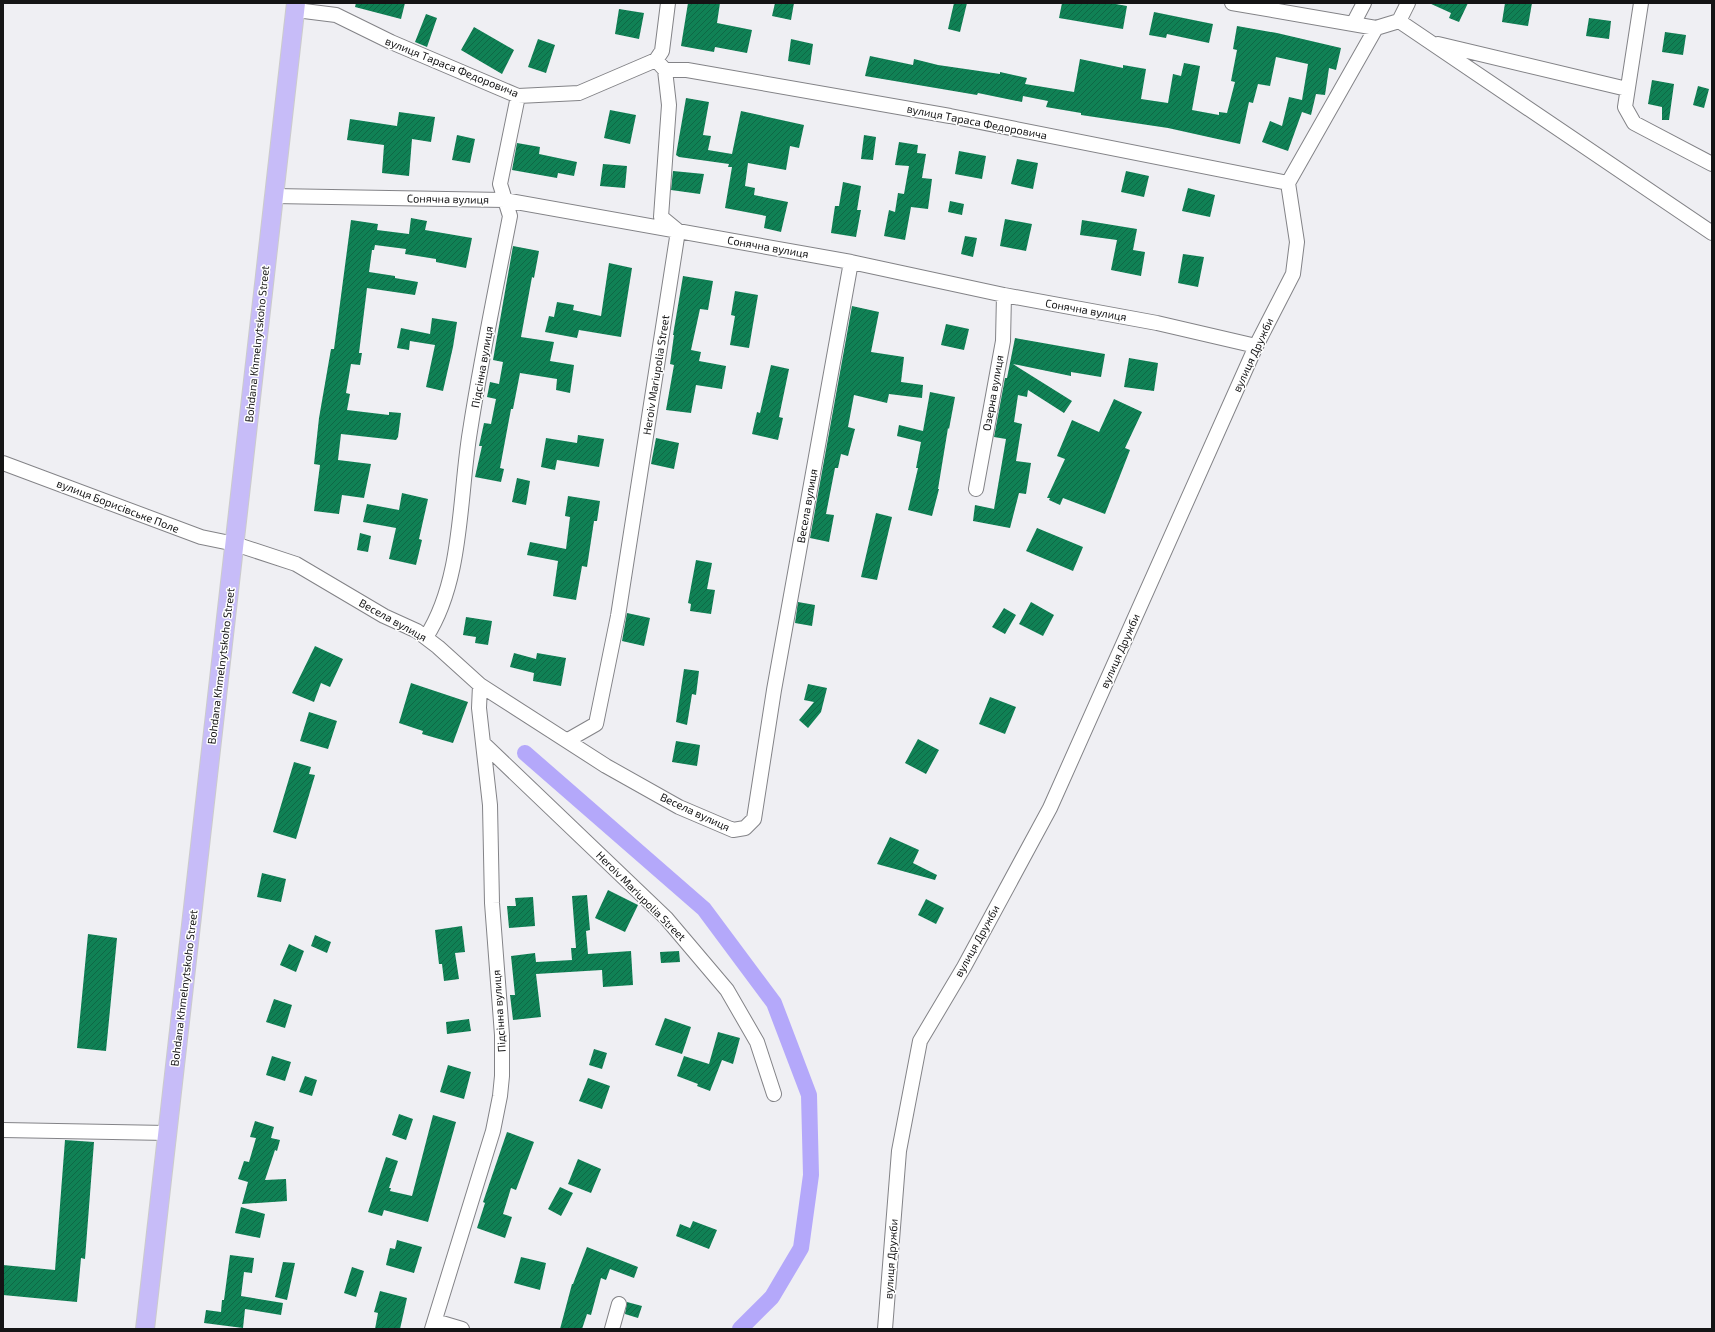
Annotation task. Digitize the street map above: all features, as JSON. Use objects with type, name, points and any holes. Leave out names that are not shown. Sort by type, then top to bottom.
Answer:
[{"type":"main road","name":"Bohdana Khmelnytskoho Street","points":[[145,1329],[296,6]]},
{"type":"street","points":[[668,3],[661,65],[669,105],[661,217],[678,232]]},
{"type":"street","points":[[1232,3],[1376,28],[1399,21],[1408,3]]},
{"type":"street","points":[[1353,24],[1364,3]]},
{"type":"street","points":[[1641,3],[1625,107],[1634,123],[1712,164]]},
{"type":"street","name":"вулиця Тараса Федоровича","points":[[296,6],[336,15],[391,42],[518,96],[579,93],[661,65],[950,116],[1288,183]]},
{"type":"street","points":[[1399,21],[1712,233]]},
{"type":"street","points":[[1288,183],[1376,28]]},
{"type":"street","points":[[1430,42],[1627,89]]},
{"type":"street","name":"Підсінна вулиця","points":[[426,637],[443,606],[453,564],[470,432],[510,216],[500,184],[518,96]]},
{"type":"street","name":"вулиця Дружби","points":[[885,1329],[899,1151],[920,1041],[964,967],[1050,808],[1256,346],[1293,274],[1297,242],[1288,183]]},
{"type":"street","name":"Сонячна вулиця","points":[[274,196],[504,200],[851,262],[1004,295],[1157,323],[1256,346]]},
{"type":"street","name":"Heroiv Mariupolia Street","points":[[568,740],[596,724],[618,616],[678,232]]},
{"type":"street","name":"Весела вулиця","points":[[235,544],[296,564],[384,616],[426,637],[480,685],[622,776],[679,807],[727,829],[740,830],[746,828],[754,819],[774,690],[851,262]]},
{"type":"street","name":"Озерна вулиця","points":[[976,489],[1003,341],[1004,295]]},
{"type":"street","name":"вулиця Борисівське Поле","points":[[3,463],[201,538],[235,544]]},
{"type":"street","name":"Підсінна вулиця","points":[[434,1325],[493,1131],[500,1096],[502,1076],[502,1035],[492,903],[490,798],[479,708],[480,685]]},
{"type":"street","name":"Heroiv Mariupolia Street","points":[[484,744],[666,918],[727,990],[757,1042],[774,1094]]},
{"type":"street","points":[[3,1130],[167,1133]]},
{"type":"street","points":[[612,1329],[619,1304]]},
{"type":"street","points":[[434,1325],[462,1329]]},
{"type":"building","points":[[356,3],[405,3],[401,19],[355,7]]},
{"type":"building","points":[[688,3],[720,3],[717,23],[752,30],[747,53],[715,47],[714,52],[681,46]]},
{"type":"building","points":[[775,3],[794,3],[791,20],[772,16]]},
{"type":"building","points":[[954,3],[967,3],[960,32],[948,29]]},
{"type":"building","points":[[1062,3],[1110,3],[1127,6],[1123,29],[1059,18]]},
{"type":"building","points":[[1429,3],[1468,3],[1459,22],[1449,18],[1451,13]]},
{"type":"building","points":[[1505,3],[1532,3],[1528,26],[1502,22]]},
{"type":"building","points":[[619,9],[644,13],[639,39],[615,34]]},
{"type":"building","points":[[1154,12],[1213,24],[1209,43],[1167,34],[1166,38],[1149,35]]},
{"type":"building","points":[[426,14],[437,18],[427,47],[415,42]]},
{"type":"building","points":[[1589,18],[1611,21],[1609,39],[1586,36]]},
{"type":"building","points":[[1237,26],[1277,33],[1341,48],[1336,70],[1329,68],[1325,95],[1316,94],[1311,115],[1302,112],[1288,151],[1262,142],[1270,121],[1282,126],[1289,97],[1302,100],[1308,64],[1276,57],[1270,86],[1258,84],[1253,103],[1249,102],[1240,144],[1168,128],[1081,115],[1081,113],[1046,107],[1048,101],[1023,96],[1022,102],[978,93],[977,95],[865,76],[870,56],[913,65],[914,59],[938,65],[1000,74],[1000,72],[1027,78],[1025,84],[1074,92],[1080,59],[1123,68],[1123,65],[1146,69],[1141,99],[1168,103],[1173,74],[1181,76],[1184,63],[1200,66],[1192,110],[1219,115],[1219,112],[1227,113],[1235,82],[1231,81],[1237,50],[1233,49]]},
{"type":"building","points":[[474,27],[514,50],[502,74],[461,50]]},
{"type":"building","points":[[1665,32],[1686,35],[1683,55],[1662,52]]},
{"type":"building","points":[[538,39],[555,45],[546,73],[528,67]]},
{"type":"building","points":[[791,39],[813,44],[810,65],[788,61]]},
{"type":"building","points":[[1652,80],[1674,84],[1669,120],[1662,120],[1662,107],[1648,104]]},
{"type":"building","points":[[1698,86],[1709,89],[1704,108],[1693,105]]},
{"type":"building","points":[[686,98],[709,102],[703,135],[711,136],[708,150],[732,154],[741,111],[804,125],[799,148],[790,146],[786,170],[748,163],[745,186],[755,188],[754,195],[788,202],[781,232],[764,228],[766,216],[725,208],[732,167],[728,167],[729,164],[679,157],[676,155]]},
{"type":"building","points":[[610,110],[636,115],[630,144],[604,138]]},
{"type":"building","points":[[399,112],[435,117],[431,142],[412,139],[409,176],[382,173],[384,145],[347,140],[350,119],[397,126]]},
{"type":"building","points":[[457,135],[475,139],[470,163],[452,160]]},
{"type":"building","points":[[864,135],[876,137],[873,160],[861,159]]},
{"type":"building","points":[[899,142],[918,145],[917,153],[926,154],[922,178],[932,179],[928,209],[911,207],[905,240],[884,236],[889,210],[895,212],[898,193],[904,194],[909,166],[895,165]]},
{"type":"building","points":[[517,143],[540,147],[539,154],[577,162],[574,176],[558,173],[557,178],[512,170]]},
{"type":"building","points":[[959,151],[986,156],[982,179],[955,174]]},
{"type":"building","points":[[1017,159],[1038,163],[1033,189],[1011,184]]},
{"type":"building","points":[[603,164],[627,166],[625,188],[600,186]]},
{"type":"building","points":[[673,171],[704,174],[700,194],[671,190]]},
{"type":"building","points":[[1126,171],[1149,176],[1144,197],[1121,192]]},
{"type":"building","points":[[843,182],[861,186],[857,210],[861,210],[856,237],[831,233],[835,206],[839,206]]},
{"type":"building","points":[[1188,188],[1215,195],[1210,217],[1182,211]]},
{"type":"building","points":[[950,201],[964,204],[962,215],[948,212]]},
{"type":"building","points":[[411,218],[427,221],[425,230],[472,238],[466,268],[436,262],[436,259],[405,254],[406,249],[375,245],[374,250],[372,250],[369,272],[395,276],[395,278],[418,282],[415,295],[367,288],[359,353],[362,353],[360,365],[351,364],[346,393],[350,394],[347,410],[389,415],[389,412],[401,413],[398,437],[396,440],[341,434],[338,460],[371,464],[364,498],[342,495],[339,514],[314,511],[320,465],[314,464],[319,418],[331,349],[334,349],[351,220],[378,224],[377,230],[409,234]]},
{"type":"building","points":[[1005,219],[1032,224],[1026,251],[1000,246]]},
{"type":"building","points":[[1082,220],[1137,229],[1133,250],[1145,252],[1141,276],[1111,270],[1117,240],[1080,235]]},
{"type":"building","points":[[965,236],[977,238],[973,257],[961,254]]},
{"type":"building","points":[[513,246],[539,251],[534,278],[532,277],[521,337],[554,342],[550,361],[574,365],[570,393],[556,390],[557,379],[520,373],[513,409],[511,409],[500,468],[504,469],[501,482],[475,477],[482,446],[479,446],[484,423],[491,424],[496,399],[487,397],[490,382],[499,384],[503,362],[493,360]]},
{"type":"building","points":[[1183,254],[1204,257],[1198,287],[1178,283]]},
{"type":"building","points":[[609,263],[632,268],[621,337],[579,330],[577,338],[545,332],[549,316],[554,317],[557,302],[574,305],[573,310],[601,316]]},
{"type":"building","points":[[683,276],[713,281],[708,310],[700,309],[691,350],[701,352],[699,361],[726,366],[722,389],[696,385],[691,413],[666,410],[674,365],[670,364],[673,335]]},
{"type":"building","points":[[735,291],[758,295],[749,348],[730,345],[735,316],[731,315]]},
{"type":"building","points":[[852,306],[879,312],[871,352],[904,357],[901,382],[923,385],[922,398],[889,394],[887,403],[854,395],[848,427],[855,429],[848,456],[841,454],[838,468],[835,468],[826,514],[834,515],[829,542],[810,538]]},
{"type":"building","points":[[432,318],[457,322],[443,391],[426,387],[435,345],[410,341],[409,350],[397,348],[401,328],[430,334]]},
{"type":"building","points":[[946,324],[969,329],[964,350],[941,345]]},
{"type":"building","points":[[1015,338],[1105,354],[1101,377],[1071,372],[1071,376],[1013,364],[1072,401],[1064,413],[1028,390],[1027,397],[1018,395],[1014,422],[1022,424],[1016,461],[1031,463],[1026,494],[1019,493],[1010,528],[973,521],[975,505],[994,509],[1006,439],[994,437],[1005,378],[1007,378]]},
{"type":"building","points":[[1129,358],[1158,363],[1154,391],[1124,387]]},
{"type":"building","points":[[771,365],[789,369],[779,417],[783,418],[778,440],[752,434],[757,412],[760,413]]},
{"type":"building","points":[[930,392],[955,397],[949,429],[948,428],[939,489],[932,516],[908,510],[918,468],[916,468],[921,442],[897,436],[899,425],[923,431]]},
{"type":"building","points":[[1114,399],[1142,412],[1125,448],[1130,450],[1105,514],[1063,498],[1060,505],[1049,500],[1050,498],[1047,498],[1065,459],[1057,456],[1072,420],[1099,432]]},
{"type":"building","points":[[578,435],[604,439],[599,467],[557,460],[555,470],[541,467],[546,438],[577,443]]},
{"type":"building","points":[[656,438],[679,443],[674,469],[651,464]]},
{"type":"building","points":[[517,478],[530,481],[526,505],[512,502]]},
{"type":"building","points":[[402,493],[428,499],[419,539],[422,540],[416,565],[389,559],[396,528],[363,522],[367,504],[399,510]]},
{"type":"building","points":[[568,496],[600,501],[597,521],[594,521],[587,567],[582,566],[576,600],[553,596],[558,561],[527,555],[530,542],[566,549],[570,517],[565,516]]},
{"type":"building","points":[[876,513],[892,517],[877,580],[861,577]]},
{"type":"building","points":[[1037,528],[1083,547],[1073,571],[1026,551]]},
{"type":"building","points":[[360,533],[371,536],[368,552],[357,550]]},
{"type":"building","points":[[696,560],[712,563],[707,589],[715,590],[711,614],[690,611],[691,604],[688,603]]},
{"type":"building","points":[[798,602],[815,605],[812,626],[795,623]]},
{"type":"building","points":[[1031,602],[1054,615],[1043,636],[1019,624]]},
{"type":"building","points":[[1004,608],[1016,615],[1005,634],[992,627]]},
{"type":"building","points":[[627,613],[650,618],[644,646],[622,641]]},
{"type":"building","points":[[466,617],[492,621],[488,645],[475,643],[476,637],[463,635]]},
{"type":"building","points":[[315,646],[343,659],[330,687],[321,683],[314,702],[292,693]]},
{"type":"building","points":[[514,653],[536,659],[537,653],[566,658],[561,686],[533,681],[534,673],[510,667]]},
{"type":"building","points":[[684,669],[699,671],[696,695],[692,694],[687,725],[676,722]]},
{"type":"building","points":[[411,683],[468,702],[453,743],[422,734],[423,731],[399,723]]},
{"type":"building","points":[[808,684],[827,688],[821,712],[808,728],[799,720],[814,702],[804,700]]},
{"type":"building","points":[[990,697],[1016,707],[1005,734],[979,724]]},
{"type":"building","points":[[309,712],[337,721],[328,749],[300,741]]},
{"type":"building","points":[[918,739],[939,750],[926,774],[905,763]]},
{"type":"building","points":[[676,741],[700,745],[697,766],[672,762]]},
{"type":"building","points":[[294,762],[311,767],[309,774],[315,775],[296,839],[273,832]]},
{"type":"building","points":[[890,837],[919,850],[913,863],[937,875],[935,880],[877,864]]},
{"type":"building","points":[[262,873],[286,879],[281,902],[257,897]]},
{"type":"building","points":[[608,890],[638,905],[625,932],[595,918]]},
{"type":"building","points":[[587,895],[590,930],[586,931],[588,954],[631,951],[633,985],[603,987],[602,970],[536,974],[541,1017],[513,1020],[510,995],[515,995],[511,956],[535,953],[536,962],[572,960],[571,948],[576,948],[572,896]]},
{"type":"building","points":[[533,897],[535,926],[509,928],[507,906],[516,906],[515,898]]},
{"type":"building","points":[[926,899],[944,908],[936,924],[918,915]]},
{"type":"building","points":[[462,926],[465,952],[455,953],[459,979],[444,981],[442,964],[439,964],[435,930]]},
{"type":"building","points":[[88,934],[117,938],[106,1051],[77,1048]]},
{"type":"building","points":[[315,935],[331,942],[327,953],[311,946]]},
{"type":"building","points":[[289,944],[304,951],[296,972],[280,965]]},
{"type":"building","points":[[679,951],[680,962],[661,963],[660,952]]},
{"type":"building","points":[[274,999],[292,1005],[285,1028],[266,1022]]},
{"type":"building","points":[[665,1018],[691,1027],[682,1054],[655,1045]]},
{"type":"building","points":[[469,1019],[471,1031],[447,1034],[446,1022]]},
{"type":"building","points":[[718,1032],[740,1038],[733,1064],[722,1060],[710,1091],[697,1086],[698,1084],[677,1076],[684,1056],[709,1064]]},
{"type":"building","points":[[594,1049],[607,1053],[602,1069],[589,1065]]},
{"type":"building","points":[[272,1056],[291,1062],[285,1081],[266,1075]]},
{"type":"building","points":[[448,1065],[471,1072],[464,1099],[440,1092]]},
{"type":"building","points":[[305,1076],[317,1080],[312,1096],[299,1092]]},
{"type":"building","points":[[588,1078],[610,1086],[602,1109],[579,1101]]},
{"type":"building","points":[[399,1114],[413,1119],[406,1140],[392,1135]]},
{"type":"building","points":[[433,1115],[456,1122],[428,1222],[384,1210],[382,1216],[368,1212],[386,1157],[398,1161],[389,1188],[391,1188],[390,1191],[412,1196]]},
{"type":"building","points":[[255,1121],[274,1127],[271,1138],[280,1140],[265,1180],[286,1179],[287,1201],[242,1204],[248,1182],[238,1179],[244,1161],[249,1162],[256,1138],[250,1137]]},
{"type":"building","points":[[507,1132],[534,1142],[516,1190],[511,1188],[503,1214],[512,1217],[505,1238],[477,1228],[485,1203],[483,1202]]},
{"type":"building","points":[[65,1140],[94,1142],[85,1259],[81,1258],[77,1302],[3,1295],[3,1265],[55,1270]]},
{"type":"building","points":[[578,1159],[601,1169],[591,1193],[568,1184]]},
{"type":"building","points":[[560,1187],[573,1193],[561,1216],[548,1209]]},
{"type":"building","points":[[241,1207],[265,1214],[260,1238],[235,1233]]},
{"type":"building","points":[[693,1221],[717,1230],[709,1249],[676,1236],[680,1224],[690,1228]]},
{"type":"building","points":[[397,1240],[422,1247],[414,1273],[386,1265],[390,1248],[395,1249]]},
{"type":"building","points":[[587,1247],[638,1267],[634,1278],[610,1269],[606,1280],[601,1278],[591,1315],[587,1314],[582,1329],[560,1329],[572,1284]]},
{"type":"building","points":[[230,1255],[254,1258],[252,1273],[244,1272],[241,1296],[283,1303],[281,1315],[245,1309],[243,1328],[204,1323],[206,1310],[221,1312]]},
{"type":"building","points":[[521,1257],[546,1263],[540,1290],[514,1283]]},
{"type":"building","points":[[283,1262],[295,1263],[287,1300],[275,1297]]},
{"type":"building","points":[[352,1267],[364,1271],[356,1297],[344,1293]]},
{"type":"building","points":[[380,1291],[407,1298],[400,1329],[375,1329],[378,1313],[374,1312]]},
{"type":"building","points":[[627,1302],[642,1306],[638,1318],[625,1314]]},
{"type":"waterway","points":[[525,753],[704,909],[774,1003],[809,1095],[811,1175],[801,1248],[772,1297],[740,1329]]}]
